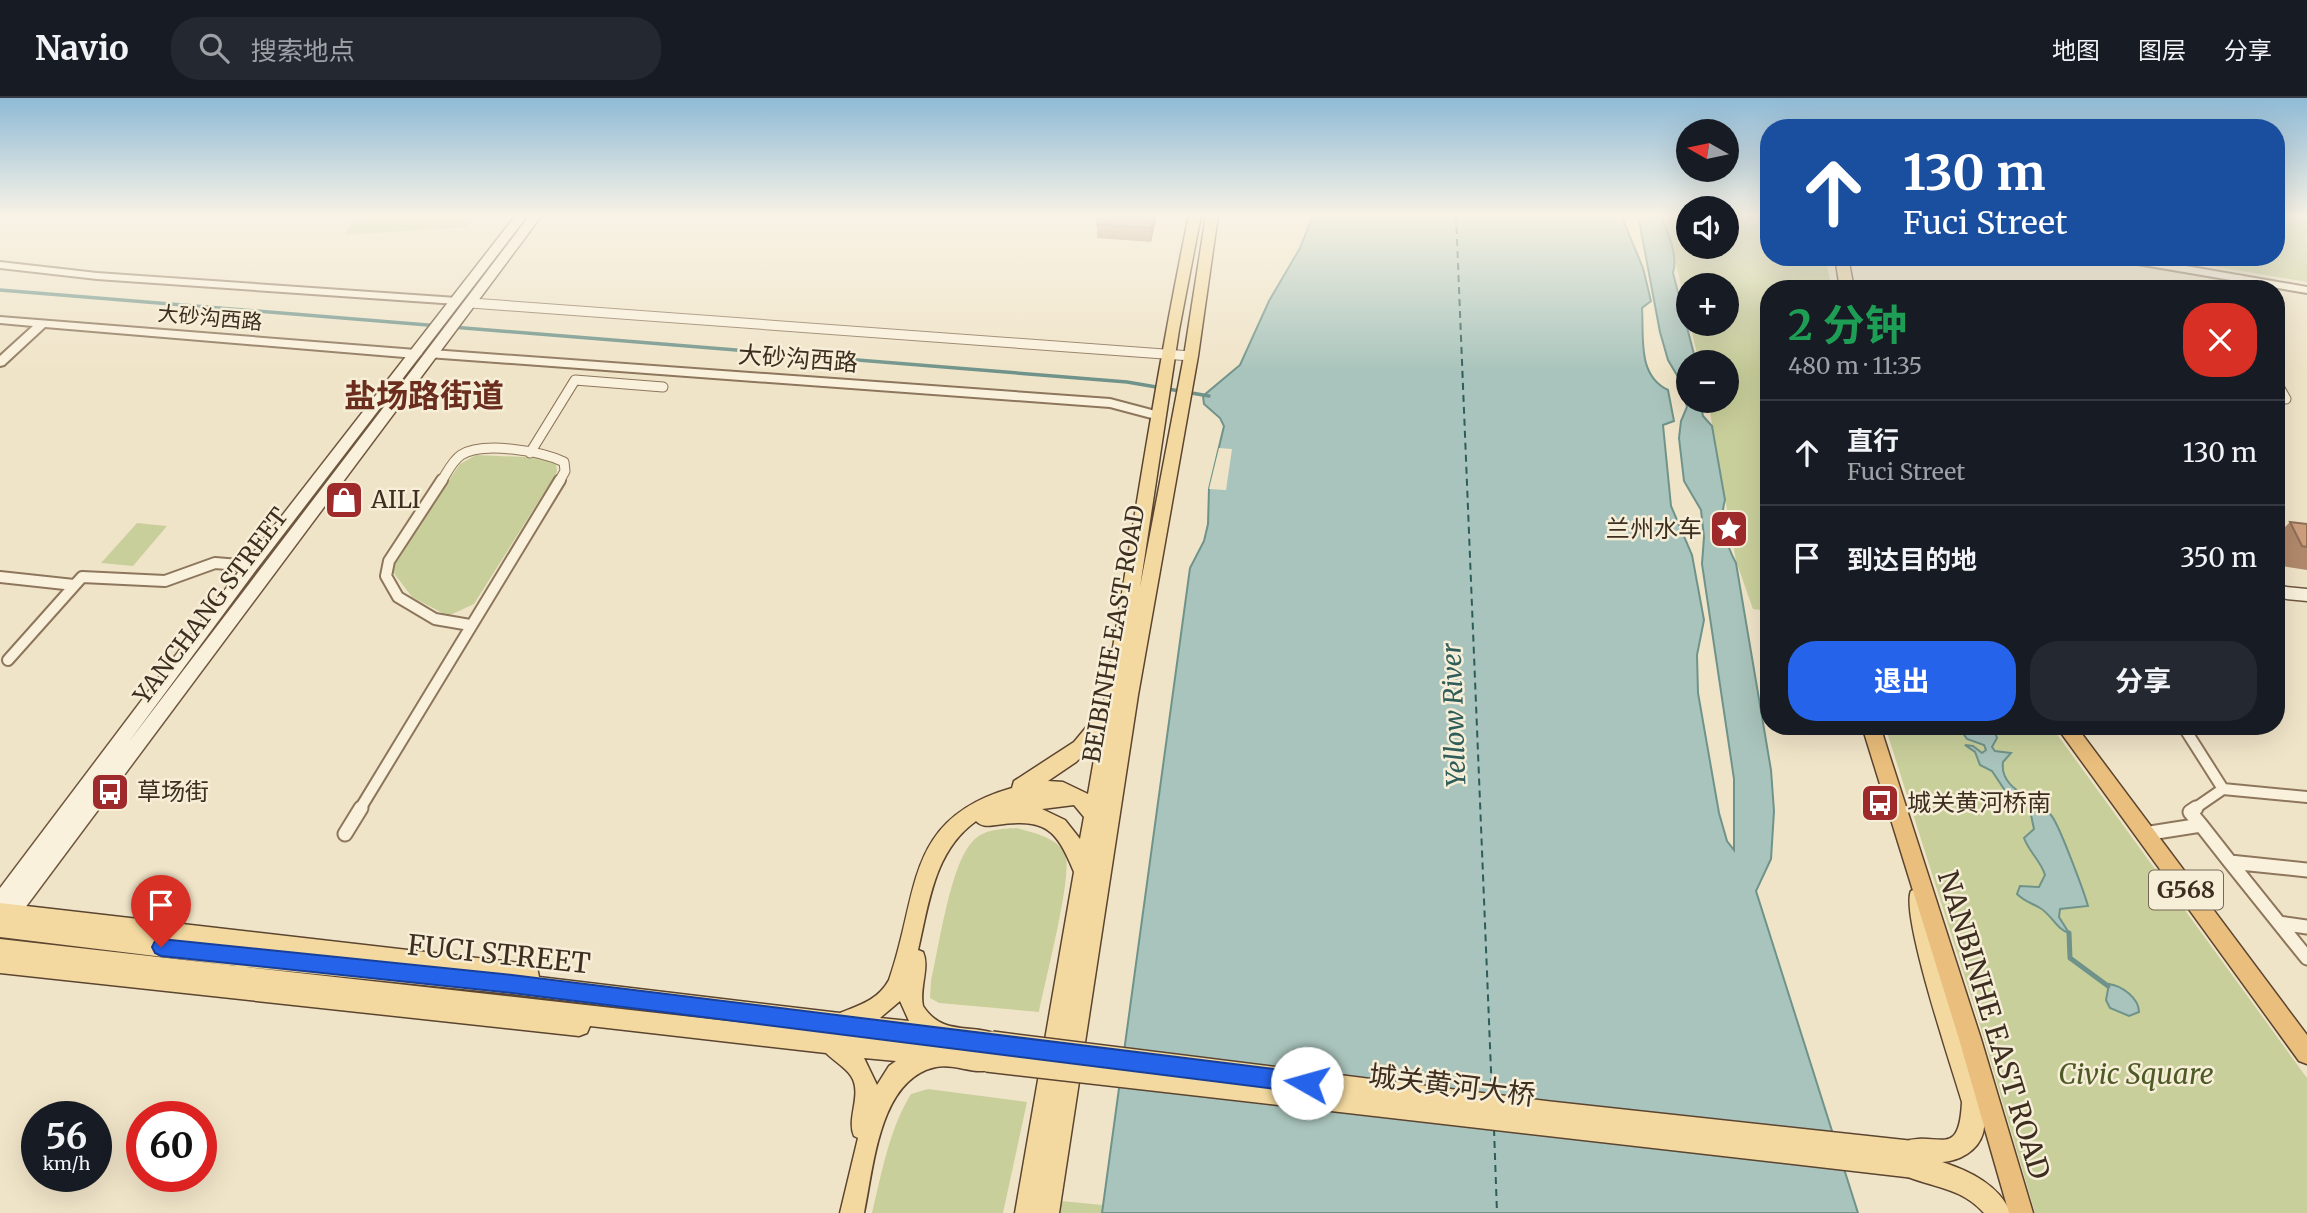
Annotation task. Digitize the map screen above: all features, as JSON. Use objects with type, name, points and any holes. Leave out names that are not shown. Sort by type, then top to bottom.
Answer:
[{"type":"highway","name":"NANBINHE EAST ROAD","points":[[1874,735],[1910,856],[1952,981],[2021,1213]]},
{"type":"highway","name":"G568","points":[[2072,735],[2307,1053]]},
{"type":"main road","name":"YANCHANG STREET","points":[[2,916],[428,349],[447,314],[483,267]]},
{"type":"main road","name":"YANCHANG STREET","points":[[2,916],[251,566],[428,349],[462,315],[498,267]]},
{"type":"main road","name":"BEIBINHE EAST ROAD","points":[[1061,1061],[1083,873],[1185,267]]},
{"type":"main road","name":"BEIBINHE EAST ROAD","points":[[1061,1061],[1104,855],[1204,267]]},
{"type":"main road","points":[[2285,593],[2307,595]]},
{"type":"main road","points":[[842,1213],[867,1107],[863,1076],[836,1034],[887,1003],[901,975],[937,849],[951,829],[1047,773],[1083,746],[1096,732],[1114,697]]},
{"type":"main road","points":[[852,1213],[883,1092],[896,1075],[939,1046],[915,1015],[909,998],[912,977],[946,857],[967,829],[984,818],[1012,805],[1079,795],[1099,781],[1115,764],[1121,745]]},
{"type":"main road","points":[[999,800],[1050,787],[1062,788],[1079,795],[1086,802],[1100,829],[1104,855]]},
{"type":"main road","points":[[984,818],[1020,815],[1051,819],[1068,834],[1074,844],[1083,873]]},
{"type":"main road","name":"NANBINHE EAST ROAD","points":[[1910,856],[1926,937],[1973,1102],[1972,1132],[1962,1145],[1910,1159]]},
{"type":"main road","name":"FUCI STREET","points":[[2,916],[242,957],[512,984],[678,1015],[989,1052]]},
{"type":"main road","points":[[2,916],[540,975],[635,988],[678,1015]]},
{"type":"main road","name":"FUCI STREET","points":[[0,949],[504,1006],[678,1015]]},
{"type":"main road","points":[[0,963],[614,1030],[678,1015]]},
{"type":"main road","name":"城关黄河大桥","points":[[989,1052],[1910,1159]]},
{"type":"main road","points":[[1027,1213],[1061,1061]]},
{"type":"main road","points":[[1046,1213],[1061,1061]]},
{"type":"main road","points":[[1910,1159],[1958,1178],[1980,1191],[1999,1213]]},
{"type":"street","points":[[18,267],[97,276],[457,301]]},
{"type":"street","points":[[2159,267],[2218,280]]},
{"type":"street","points":[[2285,288],[2307,290]]},
{"type":"street","points":[[471,303],[1190,360]]},
{"type":"street","name":"大砂沟西路","points":[[0,320],[428,349],[1160,409]]},
{"type":"street","points":[[0,362],[42,324]]},
{"type":"street","points":[[530,453],[575,380],[663,387]]},
{"type":"street","points":[[345,834],[565,471],[564,462],[552,454],[477,449],[464,453],[455,460],[389,561],[386,576],[398,597],[435,619],[470,625]]},
{"type":"street","points":[[8,660],[82,577],[165,581],[215,563],[251,566]]},
{"type":"street","points":[[0,577],[74,585]]},
{"type":"street","points":[[2189,735],[2223,789]]},
{"type":"street","points":[[2307,797],[2223,789],[2190,812],[2307,958]]},
{"type":"street","points":[[2144,834],[2201,825]]},
{"type":"street","points":[[2230,862],[2307,870]]},
{"type":"street","points":[[2278,923],[2307,927]]},
{"type":"green space","points":[[1676,267],[1827,267],[1830,280],[1760,280],[1760,610],[1753,609],[1736,561],[1710,413],[1739,413],[1739,350],[1696,350],[1693,336],[1739,336],[1739,273],[1678,273]]},
{"type":"green space","points":[[2217,267],[2307,267],[2307,282]]},
{"type":"green space","points":[[476,455],[550,458],[556,463],[557,472],[474,604],[448,616],[412,597],[393,572],[397,555],[460,464]]},
{"type":"green space","points":[[137,523],[167,526],[133,566],[101,563]]},
{"type":"green space","name":"Civic Square","points":[[1888,735],[2058,735],[2307,1078],[2307,1213],[2035,1213],[1980,1025]]},
{"type":"green space","points":[[1017,828],[1053,841],[1066,857],[1065,888],[1039,1012],[939,1003],[930,998],[931,981],[951,888],[964,853],[981,834]]},
{"type":"green space","points":[[928,1089],[1027,1102],[1003,1213],[872,1213],[887,1152],[903,1108],[911,1094]]},
{"type":"green space","points":[[1061,1201],[1103,1205],[1102,1213],[1059,1213]]},
{"type":"water","name":"Yellow River","points":[[1289,267],[1643,267],[1651,301],[1642,308],[1644,355],[1651,375],[1668,390],[1674,421],[1663,425],[1671,506],[1692,555],[1704,620],[1697,655],[1698,693],[1719,813],[1727,841],[1734,850],[1734,779],[1702,564],[1704,537],[1701,510],[1684,481],[1679,438],[1684,413],[1702,413],[1712,426],[1725,500],[1725,532],[1736,563],[1760,705],[1760,735],[1765,735],[1771,770],[1774,811],[1771,859],[1756,891],[1858,1213],[1102,1213],[1190,568],[1204,541],[1208,524],[1209,489],[1224,426],[1220,418],[1204,404],[1203,396],[1240,365],[1269,301]]},
{"type":"water","points":[[1648,267],[1674,267],[1676,336],[1689,336],[1693,350],[1676,350],[1676,374],[1668,360],[1660,332]]},
{"type":"water","points":[[1964,735],[1996,735],[1992,747],[1995,751],[2011,753],[2003,762],[2003,772],[2007,780],[2020,793],[2045,809],[2055,821],[2088,906],[2060,909],[2059,917],[2069,933],[2044,911],[2017,894],[2020,886],[2039,887],[2045,875],[2024,838],[2034,829],[2031,815],[2033,809],[2004,789],[1992,771],[1980,765],[1975,752],[1965,745],[1973,746],[1982,753],[1986,750],[1984,745],[1967,739]]},
{"type":"water","points":[[2109,984],[2129,994],[2136,1002],[2139,1012],[2129,1016],[2110,1008],[2106,1000]]},
{"type":"pier","points":[[1219,448],[1232,449],[1226,490],[1209,489]]},
{"type":"building","points":[[2290,522],[2307,524],[2307,547],[2302,546]]},
{"type":"waterway","points":[[0,290],[1127,382],[1209,396]]},
{"type":"waterway","points":[[2069,933],[2070,958],[2108,986]]},
{"type":"ferry route","points":[[1458,267],[1492,1095]]},
{"type":"ferry route","points":[[1494,1129],[1497,1213]]},
{"type":"place","name":"AILI","points":[[344,500]]},
{"type":"place","name":"兰州水车","points":[[1729,529]]},
{"type":"place","name":"草场街","points":[[110,792]]},
{"type":"place","name":"城关黄河桥南","points":[[1880,803]]},
{"type":"district","name":"盐场路街道","points":[[424,396]]},
{"type":"route","points":[[161,947],[512,984],[1307,1083]]}]
